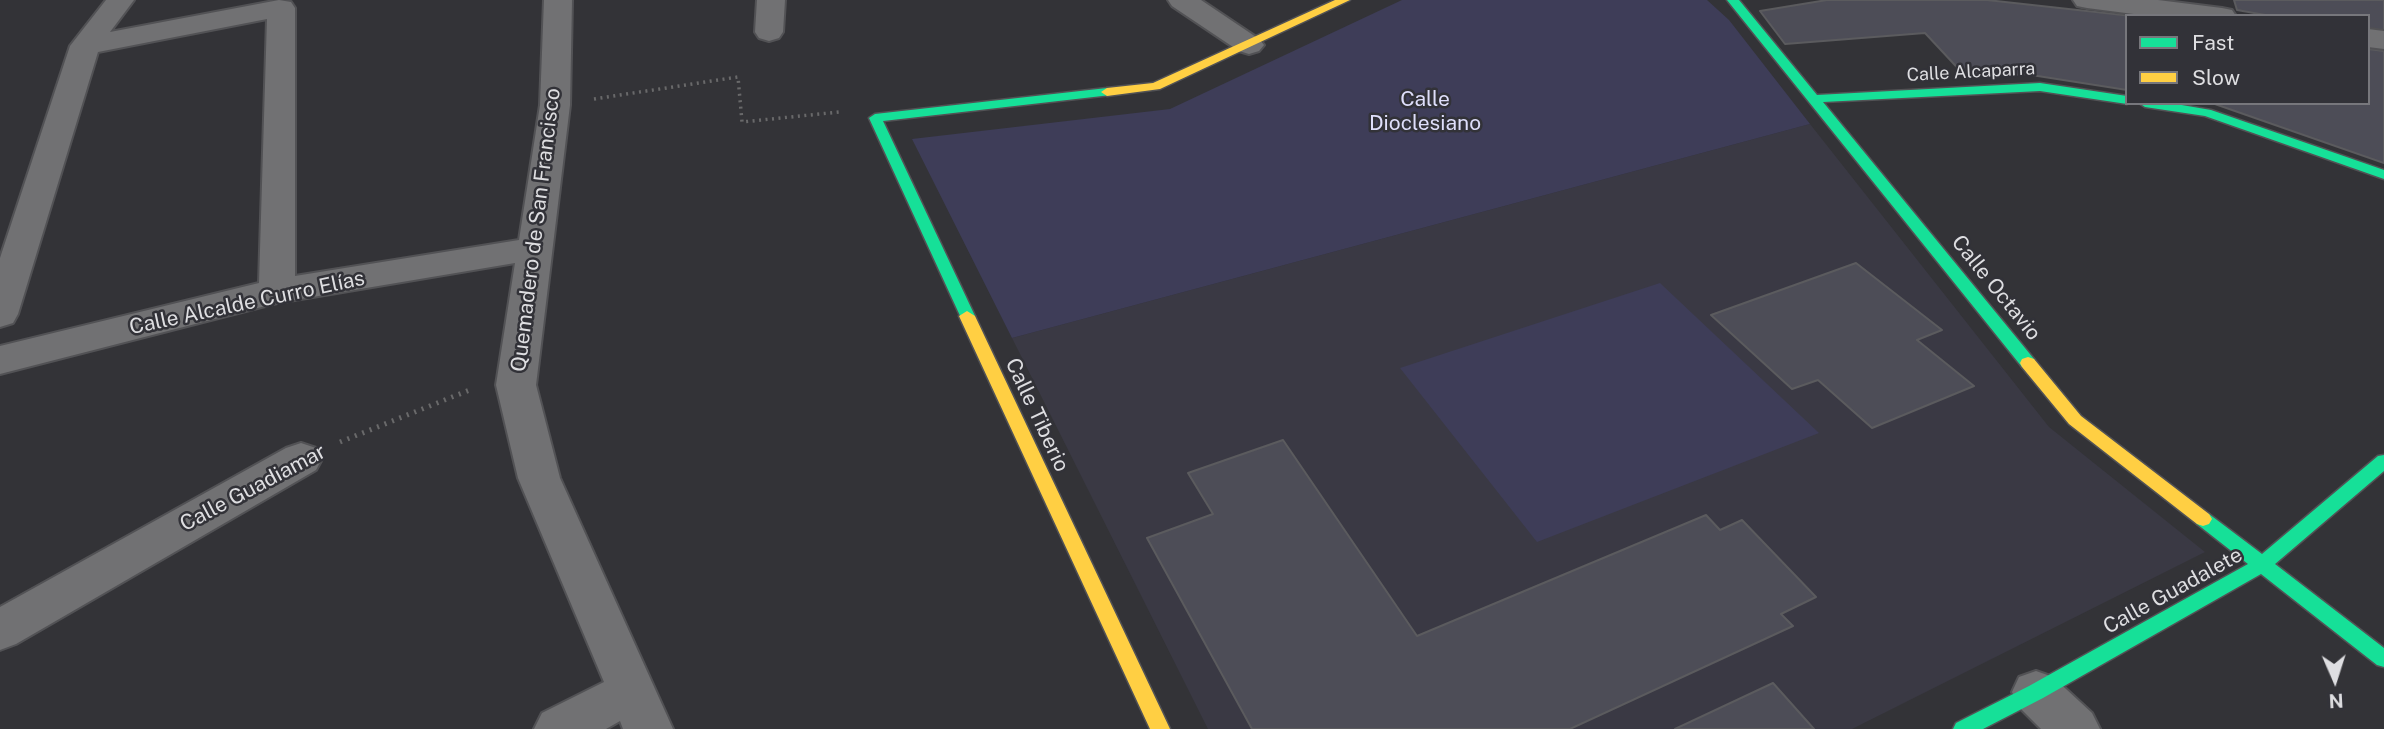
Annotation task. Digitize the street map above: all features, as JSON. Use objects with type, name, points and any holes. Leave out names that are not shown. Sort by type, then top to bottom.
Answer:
[{"type":"street","points":[[0,314],[85,46],[120,0]]},
{"type":"street","name":"Quemadero de San Francisco","points":[[558,0],[555,105],[516,385],[539,478],[640,710]]},
{"type":"street","points":[[769,32],[771,0]]},
{"type":"street","points":[[1182,0],[1250,45]]},
{"type":"street","points":[[875,118],[1156,86],[1344,0]]},
{"type":"street","points":[[2087,0],[2207,14]]},
{"type":"street","name":"Calle Octavio","points":[[1740,1],[1815,99],[2075,420],[2384,659]]},
{"type":"street","points":[[85,46],[281,8],[277,291]]},
{"type":"street","name":"Calle Alcaparra","points":[[1815,99],[2040,87],[2125,100]]},
{"type":"street","points":[[2157,105],[2207,113],[2384,174]]},
{"type":"street","name":"Calle Tiberio","points":[[875,118],[1160,729]]},
{"type":"street","name":"Calle Alcalde Curro Elías","points":[[0,360],[277,291],[537,248]]},
{"type":"street","name":"Calle Guadiamar","points":[[0,630],[301,458]]},
{"type":"street","name":"Calle Guadalete","points":[[1963,729],[2036,692],[2262,565],[2384,461]]},
{"type":"street","points":[[2036,692],[2075,729]]},
{"type":"street","points":[[559,729],[640,710]]},
{"type":"path","points":[[555,105],[738,77],[742,122],[841,111],[875,118]]},
{"type":"path","name":"Calle Guadiamar","points":[[301,458],[518,371]]},
{"type":"shaded area","points":[[1810,124],[2049,427],[2205,552],[1852,729],[1208,729],[1012,338]]},
{"type":"green space","name":"Calle Dioclesiano","points":[[1402,0],[1707,0],[1729,20],[1810,124],[1012,338],[912,139],[1170,109]]},
{"type":"green space","points":[[1660,283],[1819,433],[1537,542],[1400,368]]},
{"type":"building","points":[[1827,0],[1987,0],[2125,15],[2125,90],[2025,74],[1967,78],[1925,33],[1785,44],[1760,11]]},
{"type":"building","points":[[2234,0],[2384,0],[2384,34],[2370,31],[2370,14],[2260,14],[2237,10]]},
{"type":"building","points":[[2370,49],[2384,51],[2384,163],[2218,105],[2370,105]]},
{"type":"building","points":[[1856,263],[1942,330],[1917,340],[1974,386],[1872,428],[1818,380],[1792,389],[1711,315]]},
{"type":"building","points":[[1283,440],[1417,636],[1706,515],[1720,530],[1742,520],[1816,597],[1781,614],[1793,626],[1570,729],[1252,729],[1147,538],[1213,514],[1188,473]]},
{"type":"building","points":[[1773,683],[1814,729],[1675,729]]},
{"type":"traffic: fast","points":[[1733,0],[2028,363]]},
{"type":"traffic: fast","points":[[1815,99],[2040,87],[2125,100]]},
{"type":"traffic: fast","points":[[967,316],[875,118],[1107,92]]},
{"type":"traffic: fast","points":[[2157,105],[2207,113],[2384,175]]},
{"type":"traffic: fast","points":[[1963,729],[2036,692],[2262,565],[2384,461]]},
{"type":"traffic: fast","points":[[2203,519],[2384,659]]},
{"type":"traffic: slow","points":[[1107,92],[1156,86],[1344,0]]},
{"type":"traffic: slow","points":[[967,316],[1160,729]]},
{"type":"traffic: slow","points":[[2028,363],[2075,420],[2203,519]]}]
